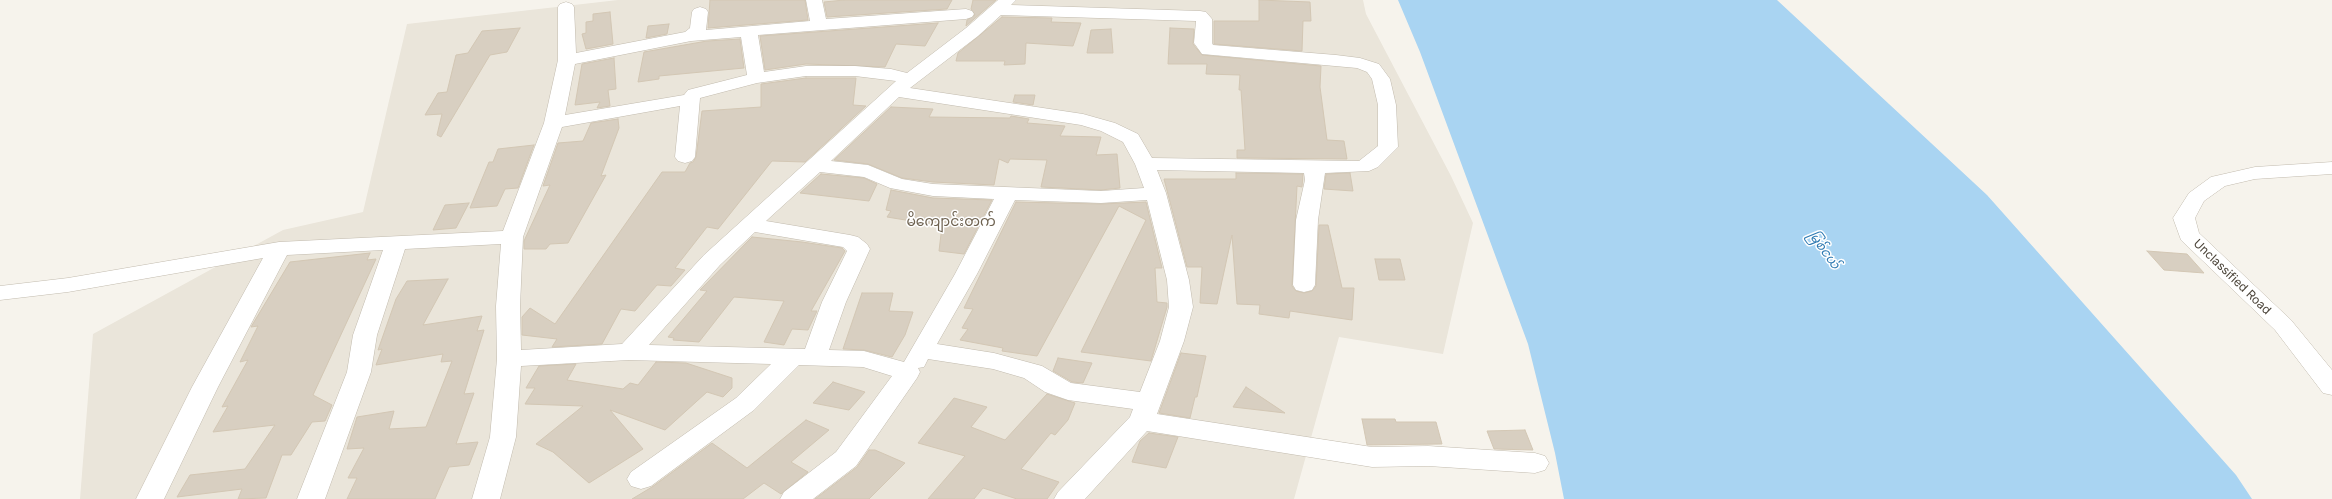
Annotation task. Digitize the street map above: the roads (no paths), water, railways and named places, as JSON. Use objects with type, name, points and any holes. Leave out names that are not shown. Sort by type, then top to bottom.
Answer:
[{"type":"street","points":[[814,0],[819,24]]},
{"type":"street","points":[[567,60],[691,36],[921,16],[967,15],[1003,5],[1185,15],[1205,11],[1202,43],[1208,50],[1360,63],[1372,68],[1381,80],[1387,105],[1386,124],[1388,147],[1371,163],[1362,167],[1145,164]]},
{"type":"street","points":[[486,499],[503,437],[509,359],[508,306],[512,237],[554,123],[567,60],[566,7]]},
{"type":"street","points":[[691,36],[698,29],[700,12]]},
{"type":"street","points":[[629,352],[712,260],[902,85],[967,15]]},
{"type":"street","points":[[749,31],[756,78]]},
{"type":"street","points":[[685,157],[690,99],[694,94],[712,88],[756,78],[806,71],[855,71],[891,74],[902,85],[1083,120],[1108,127],[1131,138],[1145,164],[1156,193],[1178,280],[1181,307],[1172,342],[1145,411],[1068,499]]},
{"type":"street","points":[[554,123],[690,99]]},
{"type":"street","points":[[815,165],[868,171],[898,184],[933,190],[1101,197],[1156,193]]},
{"type":"street","points":[[1304,285],[1307,220],[1315,180],[1314,167]]},
{"type":"street","name":"Unclassified Road","points":[[2332,168],[2255,173],[2218,181],[2196,197],[2184,218],[2189,235],[2215,262],[2283,325],[2332,387]]},
{"type":"street","points":[[794,499],[846,459],[908,372],[973,260],[1007,194]]},
{"type":"street","points":[[641,479],[745,404],[804,357],[834,302],[859,249],[850,242],[751,225]]},
{"type":"street","points":[[0,293],[68,285],[279,249],[512,237]]},
{"type":"street","points":[[311,499],[359,372],[365,334],[396,243]]},
{"type":"street","points":[[150,499],[205,387],[279,249]]},
{"type":"street","points":[[922,350],[994,361],[1033,372],[1054,386],[1068,391],[1145,411],[1372,457],[1428,456],[1535,463]]},
{"type":"street","points":[[509,359],[574,354],[629,352],[804,357],[864,359],[908,372]]},
{"type":"water","name":"မြစ်ငယ်","points":[[1398,0],[1777,0],[1987,195],[2236,475],[2252,499],[1564,499],[1555,453],[1528,344],[1420,52]]},
{"type":"district","name":"မိကျောင်းတက်","points":[[951,222]]}]
